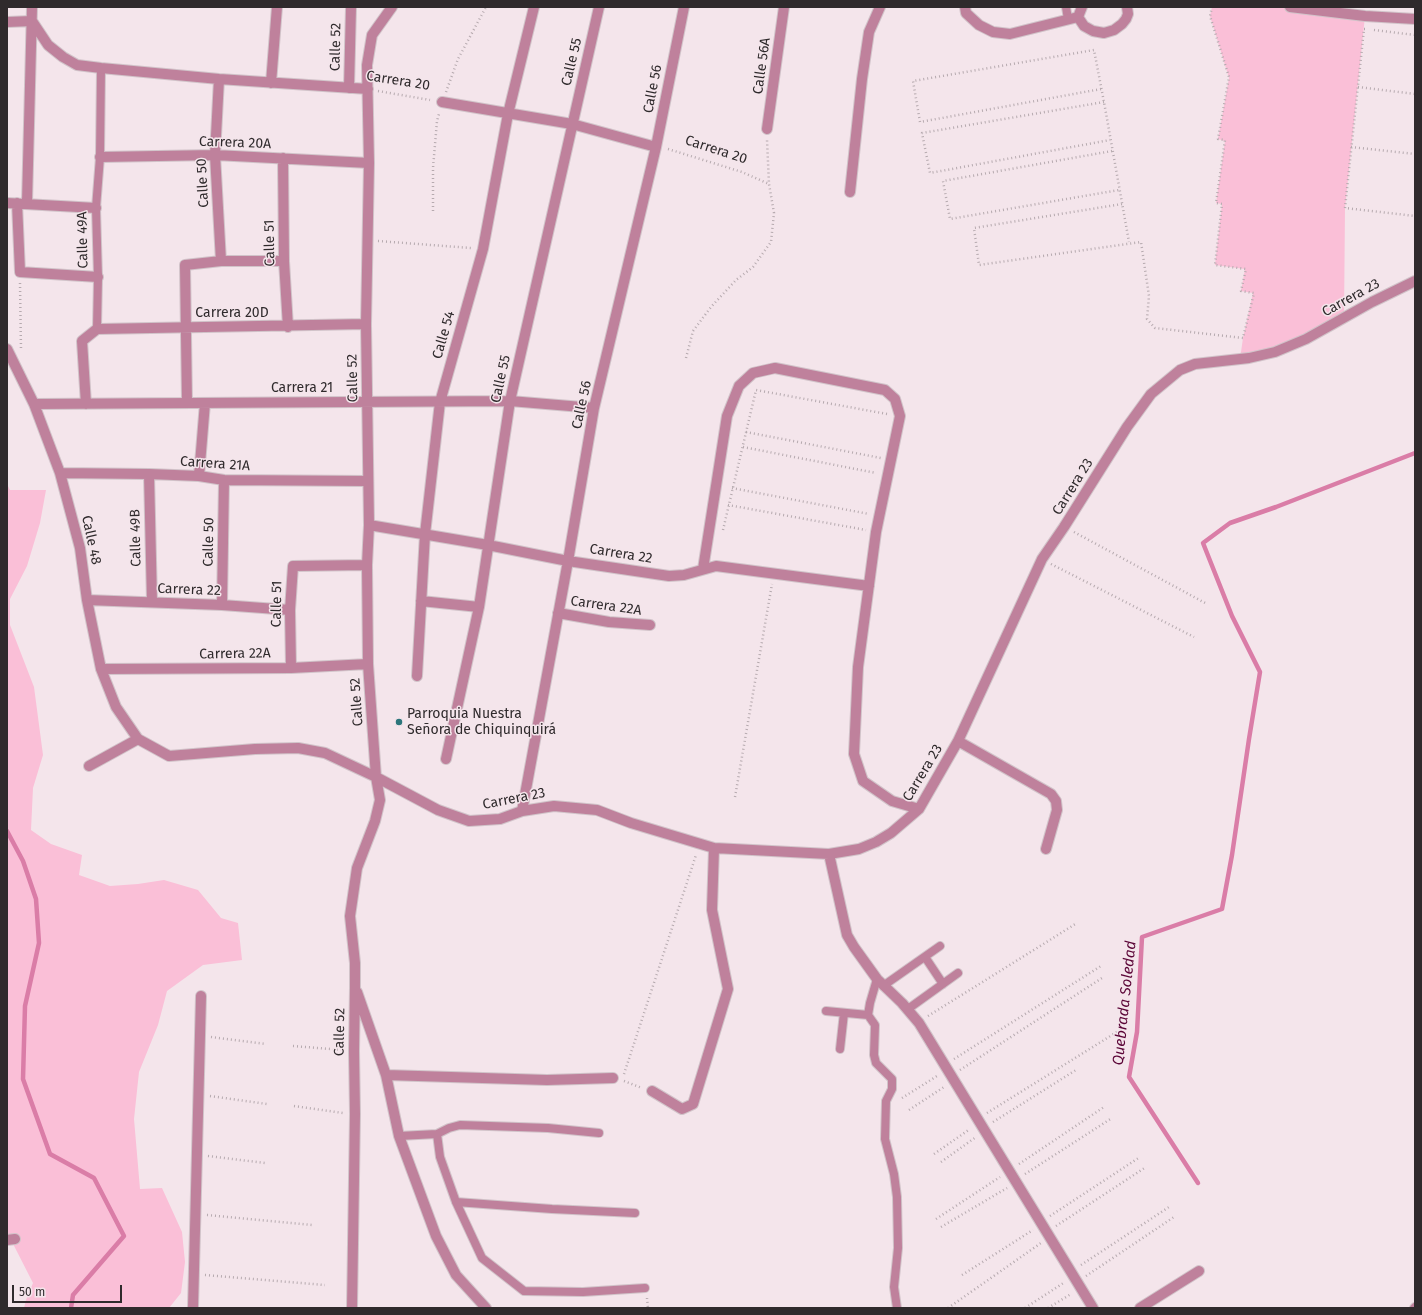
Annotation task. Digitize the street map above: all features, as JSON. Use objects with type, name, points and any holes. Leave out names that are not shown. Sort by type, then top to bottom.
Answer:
[{"type":"street","points":[[32,7],[17,203],[20,272],[98,277]]},
{"type":"street","points":[[271,83],[276,7]]},
{"type":"street","name":"Calle 52","points":[[349,88],[351,7]]},
{"type":"street","name":"Calle 52","points":[[352,1308],[356,1114],[354,1051],[355,963],[350,916],[357,868],[375,820],[380,800],[376,777],[368,664],[367,565],[369,525],[366,324],[369,163],[367,65],[372,35],[392,7]]},
{"type":"street","name":"Calle 54","points":[[417,676],[425,534],[440,402],[484,249],[508,114],[534,7]]},
{"type":"street","name":"Calle 55","points":[[446,760],[480,607],[510,401],[599,7]]},
{"type":"street","name":"Calle 56","points":[[522,811],[568,561],[594,408],[656,147],[684,7]]},
{"type":"street","name":"Calle 56A","points":[[767,129],[784,7]]},
{"type":"street","points":[[850,192],[862,79],[869,32],[880,7]]},
{"type":"street","points":[[965,7],[966,13],[979,25],[993,32],[1010,34],[1073,18],[1082,7]]},
{"type":"street","points":[[1073,18],[1093,31],[1104,33],[1114,30],[1122,24],[1128,14],[1127,7]]},
{"type":"street","points":[[1290,7],[1365,16],[1415,19]]},
{"type":"street","points":[[7,22],[32,21]]},
{"type":"street","name":"Carrera 20","points":[[32,21],[48,45],[63,57],[78,65],[219,79],[368,89]]},
{"type":"street","name":"Calle 50","points":[[219,79],[215,155],[221,262]]},
{"type":"street","name":"Carrera 20","points":[[442,102],[572,124],[656,147]]},
{"type":"street","name":"Carrera 20A","points":[[100,157],[215,155],[369,163]]},
{"type":"street","name":"Calle 51","points":[[283,158],[284,261],[288,327]]},
{"type":"street","points":[[17,203],[96,208]]},
{"type":"street","points":[[187,403],[185,265],[221,262],[284,261]]},
{"type":"street","name":"Carrera 23","points":[[138,739],[169,756],[255,749],[298,748],[325,753],[376,777],[438,810],[469,821],[500,819],[522,811],[554,806],[597,810],[631,823],[714,848],[829,854],[858,849],[876,842],[891,833],[919,809],[958,741],[1042,559],[1127,427],[1151,394],[1180,370],[1195,364],[1249,358],[1275,352],[1306,339],[1372,302],[1415,281]]},
{"type":"street","name":"Carrera 20D","points":[[98,329],[288,327],[366,324]]},
{"type":"street","points":[[86,404],[82,341],[98,329]]},
{"type":"street","name":"Calle 48","points":[[7,349],[34,404],[60,474],[80,548],[87,600],[101,669],[116,707],[138,739]]},
{"type":"street","points":[[703,569],[727,416],[739,386],[753,373],[775,368],[885,390],[894,399],[900,416],[876,532],[858,667],[854,754],[863,781],[892,801],[919,809]]},
{"type":"street","name":"Carrera 21","points":[[34,404],[510,401],[594,408]]},
{"type":"street","points":[[200,476],[205,403]]},
{"type":"street","name":"Carrera 21A","points":[[60,474],[149,474],[200,476],[224,480],[368,481]]},
{"type":"street","name":"Calle 49B","points":[[149,474],[152,602]]},
{"type":"street","name":"Calle 50","points":[[222,604],[224,480]]},
{"type":"street","name":"Carrera 22","points":[[369,525],[488,545],[568,561],[669,576],[684,575],[716,566],[869,586]]},
{"type":"street","name":"Calle 51","points":[[291,668],[290,610],[293,566],[367,565]]},
{"type":"street","name":"Carrera 22","points":[[87,600],[222,604],[290,610]]},
{"type":"street","points":[[421,601],[480,607]]},
{"type":"street","name":"Carrera 22A","points":[[558,613],[609,622],[650,625]]},
{"type":"street","name":"Carrera 22A","points":[[101,669],[291,668],[368,664]]},
{"type":"street","points":[[89,766],[138,739]]},
{"type":"street","points":[[958,741],[1051,794],[1056,801],[1057,810],[1046,849]]},
{"type":"street","points":[[652,1091],[682,1109],[693,1104],[728,988],[712,910],[714,848]]},
{"type":"street","points":[[829,854],[847,935],[854,948],[880,983],[908,1009],[918,1023],[950,1072],[1093,1308]]},
{"type":"street","points":[[355,987],[386,1075],[399,1136],[436,1236],[456,1275],[486,1308]]},
{"type":"street","points":[[193,1308],[201,996]]},
{"type":"street","points":[[386,1075],[547,1080],[613,1078]]},
{"type":"street","points":[[1140,1308],[1199,1271]]},
{"type":"lane","points":[[1066,7],[1073,18]]},
{"type":"lane","name":"Calle 49A","points":[[98,329],[96,208],[100,157],[101,68]]},
{"type":"lane","points":[[897,1308],[894,1287],[898,1248],[897,1197],[894,1174],[885,1139],[886,1101],[892,1088],[892,1079],[876,1063],[874,1055],[875,1025],[868,1015],[870,1004],[880,983],[925,957],[940,946]]},
{"type":"lane","points":[[925,957],[944,984]]},
{"type":"lane","points":[[908,1009],[958,974]]},
{"type":"lane","points":[[826,1012],[868,1015]]},
{"type":"lane","points":[[840,1049],[844,1013]]},
{"type":"lane","points":[[399,1136],[437,1134],[449,1128],[460,1125],[548,1128],[599,1133]]},
{"type":"lane","points":[[437,1134],[440,1157],[456,1202],[482,1258],[524,1291],[583,1292],[645,1288]]},
{"type":"lane","points":[[456,1202],[635,1213]]},
{"type":"path","points":[[1122,204],[974,228],[980,265],[1129,242],[1141,242],[1149,296],[1147,319],[1155,328],[1243,338],[1254,293],[1241,291],[1246,269],[1215,265],[1222,204],[1216,203],[1225,140],[1218,139],[1229,78],[1210,16],[1212,7]]},
{"type":"path","points":[[1415,35],[1364,29],[1345,208],[1415,216]]},
{"type":"path","points":[[1101,89],[920,122],[913,81],[1094,50],[1129,242]]},
{"type":"path","points":[[1358,86],[1415,94]]},
{"type":"path","name":"Carrera 20","points":[[368,89],[442,102]]},
{"type":"path","points":[[1104,102],[922,133],[930,173],[1110,140]]},
{"type":"path","points":[[686,358],[693,331],[711,307],[736,280],[753,267],[771,242],[774,213],[769,184],[767,129]]},
{"type":"path","name":"Carrera 20","points":[[656,147],[680,152],[742,172],[769,184]]},
{"type":"path","points":[[1352,147],[1415,154]]},
{"type":"path","points":[[1112,152],[943,181],[950,219],[1119,190]]},
{"type":"path","points":[[368,240],[484,249]]},
{"type":"path","points":[[20,272],[22,357]]},
{"type":"path","points":[[722,532],[756,390],[900,416]]},
{"type":"path","points":[[746,432],[891,460]]},
{"type":"path","points":[[743,447],[888,475]]},
{"type":"path","points":[[732,488],[879,516]]},
{"type":"path","points":[[728,505],[876,532]]},
{"type":"path","points":[[1064,527],[1207,604]]},
{"type":"path","points":[[1042,559],[1194,637]]},
{"type":"path","points":[[735,797],[773,574]]},
{"type":"path","points":[[652,1091],[622,1080],[699,844]]},
{"type":"path","points":[[918,1023],[1077,923]]},
{"type":"path","points":[[909,1110],[950,1072],[1101,966]]},
{"type":"path","points":[[902,1098],[950,1072],[1102,978]]},
{"type":"path","points":[[940,1162],[982,1125],[1120,1030]]},
{"type":"path","points":[[200,1036],[266,1044]]},
{"type":"path","points":[[293,1046],[354,1051]]},
{"type":"path","points":[[934,1154],[1076,1070]]},
{"type":"path","points":[[198,1095],[267,1104]]},
{"type":"path","points":[[294,1106],[356,1114]]},
{"type":"path","points":[[936,1219],[1104,1108]]},
{"type":"path","points":[[940,1227],[1016,1181],[1112,1118]]},
{"type":"path","points":[[197,1154],[265,1163]]},
{"type":"path","points":[[948,1308],[1045,1229],[1140,1157]]},
{"type":"path","points":[[962,1275],[1045,1229],[1146,1167]]},
{"type":"path","points":[[1048,1308],[1076,1279],[1169,1207]]},
{"type":"path","points":[[196,1214],[312,1225]]},
{"type":"path","points":[[1025,1308],[1076,1279],[1174,1217]]},
{"type":"path","points":[[194,1274],[325,1284]]},
{"type":"shaded area","points":[[1212,7],[1290,7],[1365,16],[1345,208],[1344,318],[1306,339],[1240,359],[1253,293],[1241,291],[1245,269],[1215,265],[1222,204],[1216,203],[1225,141],[1218,139],[1229,78],[1210,16]]},
{"type":"shaded area","points":[[7,484],[10,490],[46,490],[40,523],[27,566],[10,599],[10,625],[34,687],[43,755],[33,788],[31,830],[51,844],[82,855],[79,875],[110,886],[164,880],[198,890],[221,918],[238,923],[242,960],[203,965],[167,991],[158,1025],[139,1072],[134,1119],[140,1189],[162,1188],[182,1232],[185,1262],[181,1293],[169,1308],[24,1308],[33,1283],[7,1232]]},
{"type":"waterway","name":"Quebrada Soledad","points":[[1198,1183],[1129,1077],[1137,1032],[1142,937],[1222,909],[1232,855],[1260,672],[1232,616],[1203,543],[1230,523],[1276,507],[1415,453]]},
{"type":"waterway","points":[[7,831],[23,861],[36,899],[39,943],[25,1006],[23,1079],[50,1154],[94,1178],[124,1236],[73,1295],[71,1308]]},
{"type":"place","name":"Parroquia Nuestra Señora de Chiquinquirá","points":[[399,722]]}]
